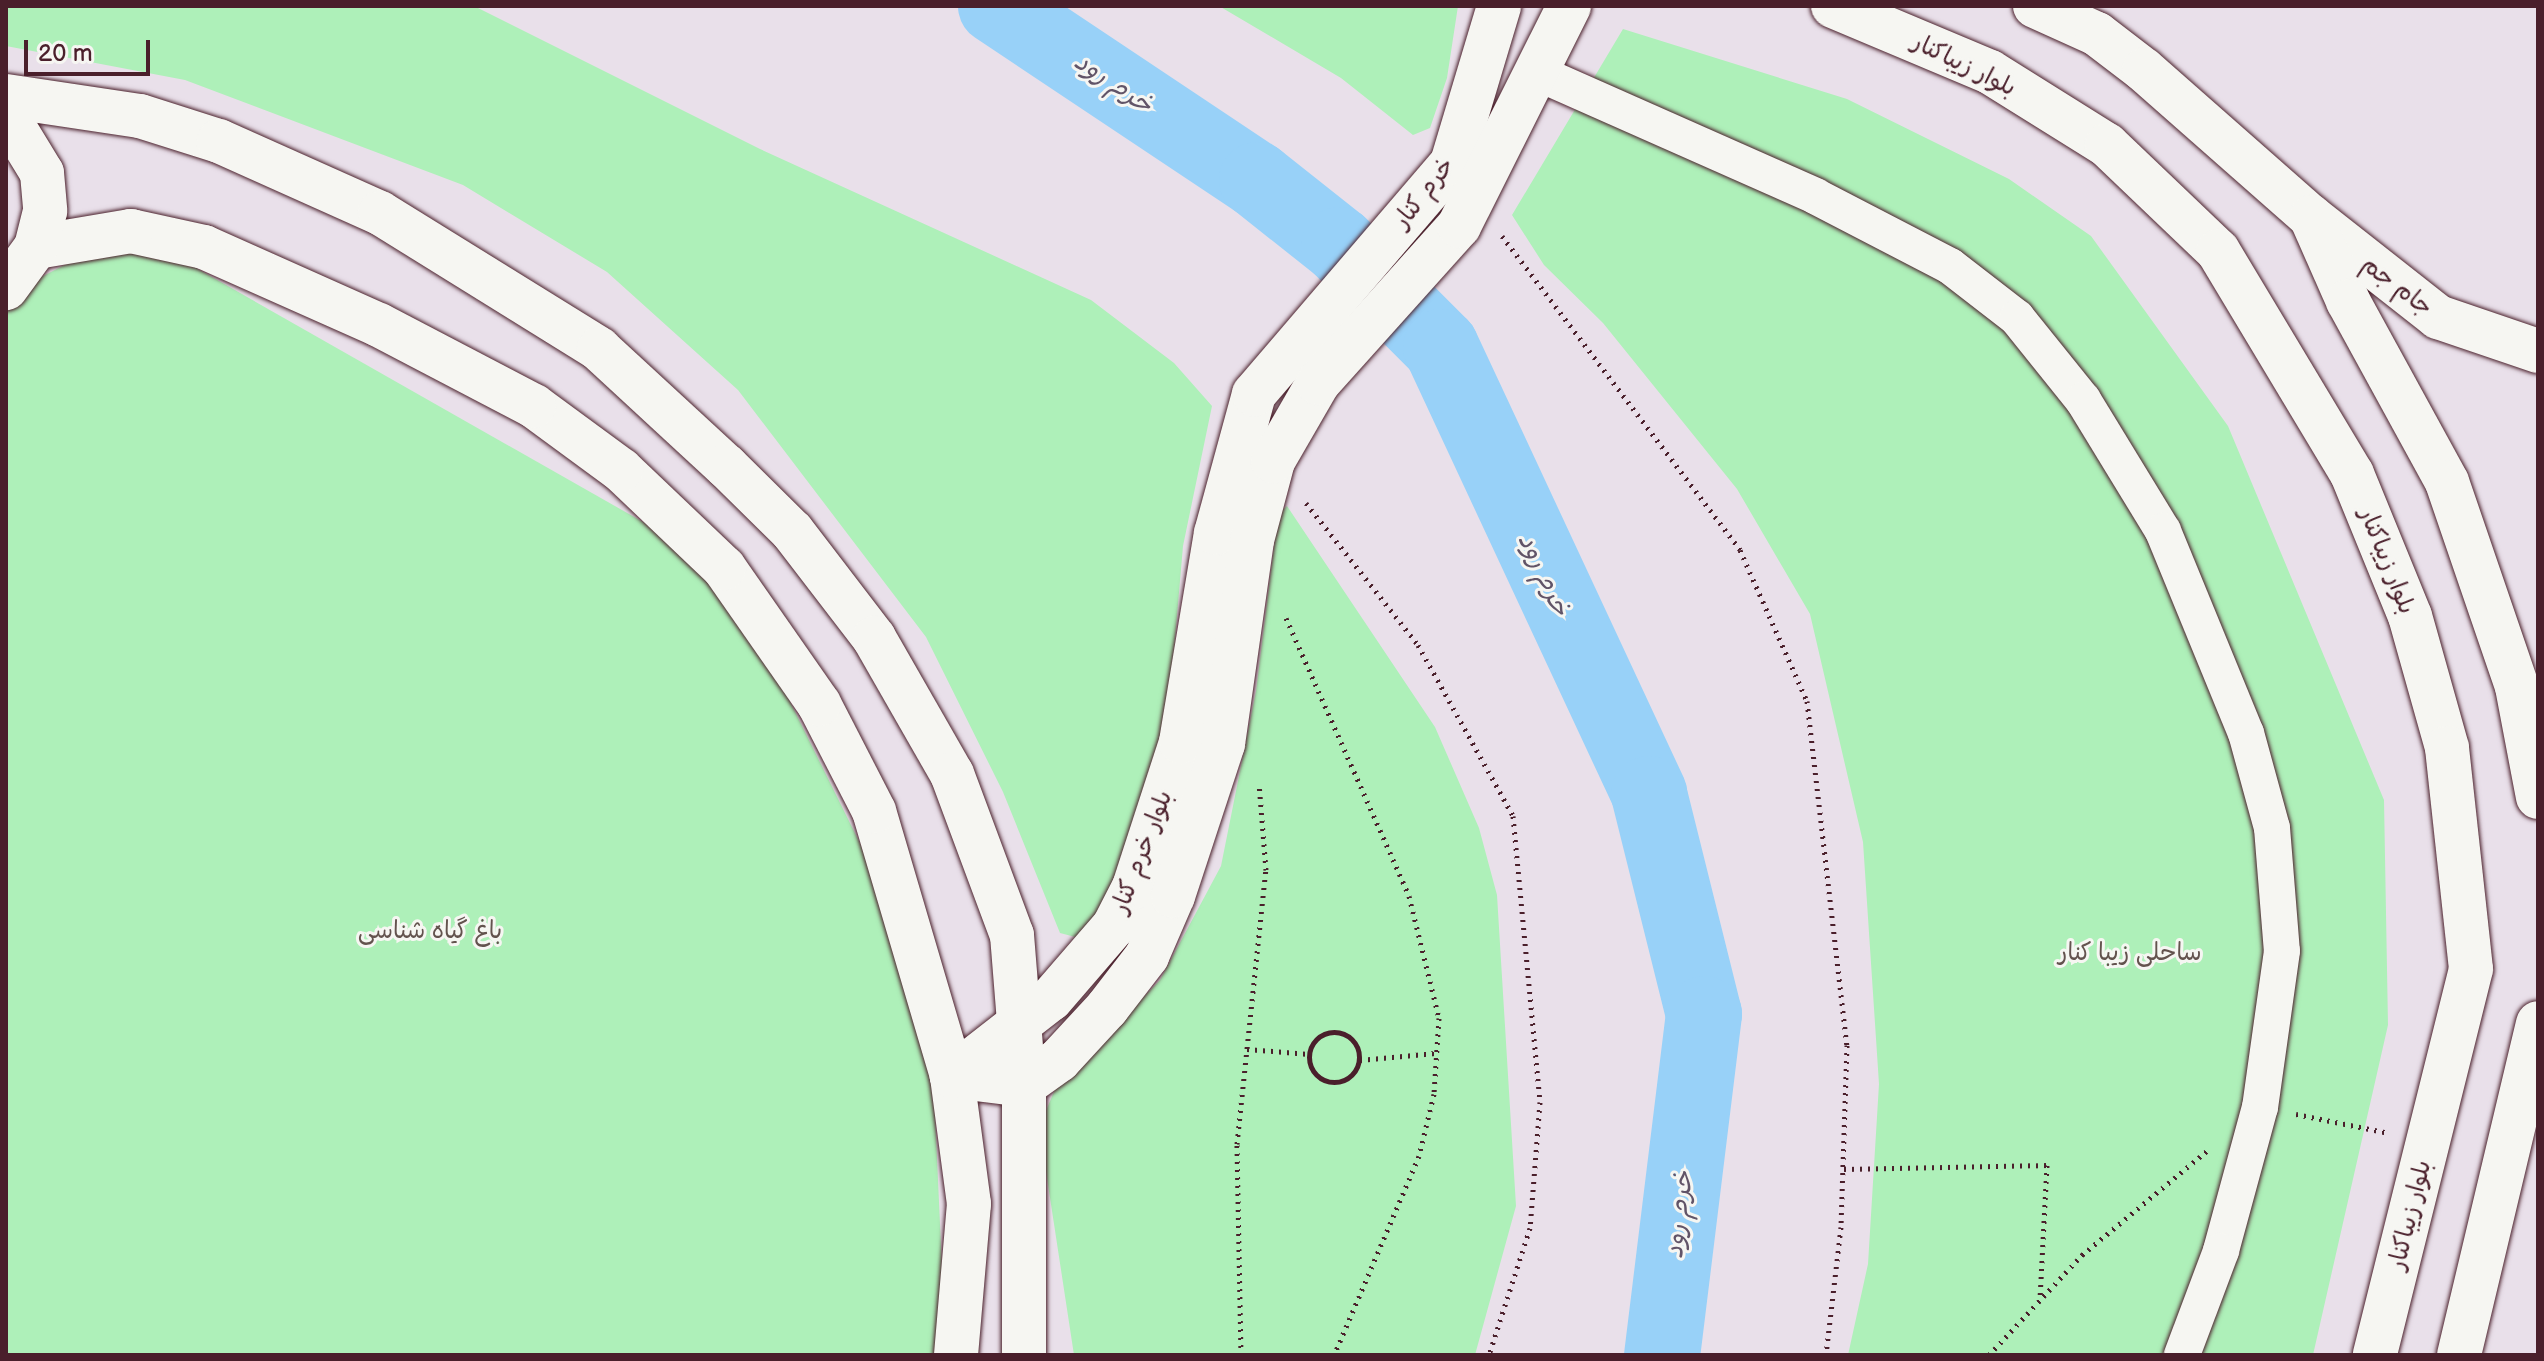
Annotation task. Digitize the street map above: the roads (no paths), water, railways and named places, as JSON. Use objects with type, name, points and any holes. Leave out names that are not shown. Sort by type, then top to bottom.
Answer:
[{"type":"main road","name":"خرم کنار","points":[[1289,346],[1430,194],[1452,163],[1499,6]]},
{"type":"main road","name":"بلوار خرم کنار","points":[[1024,1085],[1059,1060],[1107,1008],[1147,956],[1173,896],[1223,744],[1252,540],[1273,461],[1318,383],[1467,213],[1569,6]]},
{"type":"main road","name":"بلوار زیباکنار","points":[[1833,6],[1990,72],[2094,137],[2218,251],[2352,474],[2398,588],[2447,748],[2471,969],[2375,1355]]},
{"type":"main road","points":[[2035,6],[2097,34],[2144,70],[2311,217],[2348,301],[2447,482],[2517,687],[2538,797]]},
{"type":"main road","points":[[6,96],[140,116],[219,141],[380,213],[599,349],[792,531],[874,638],[952,774],[1012,935],[1015,1029],[1024,1085],[1024,1355]]},
{"type":"main road","points":[[6,114],[42,173],[45,211],[36,247],[6,288]]},
{"type":"main road","name":"جام جم","points":[[2311,217],[2438,317],[2538,351]]},
{"type":"main road","points":[[36,247],[131,231],[204,247],[379,325],[534,406],[621,470],[724,568],[819,704],[874,811],[952,1076],[969,1204],[956,1355]]},
{"type":"main road","name":"بلوار خرم کنار","points":[[952,1076],[1015,1029],[1114,926],[1134,887],[1181,742],[1234,447],[1254,394],[1289,346]]},
{"type":"main road","points":[[2459,1355],[2538,1023]]},
{"type":"main road","points":[[952,1076],[1024,1085]]},
{"type":"street","points":[[1538,73],[1815,196],[1950,266],[2017,318],[2074,389],[2163,531],[2246,733],[2272,828],[2282,951],[2260,1107],[2221,1251],[2182,1355]]},
{"type":"waterway","name":"خرم رود","points":[[996,6],[1257,180],[1339,245],[1441,347],[1649,794],[1704,1014],[1662,1355]]},
{"type":"park label","name":"باغ گیاه شناسی","points":[[430,931]]},
{"type":"park label","name":"ساحلی زیبا کنار","points":[[2130,953]]}]
